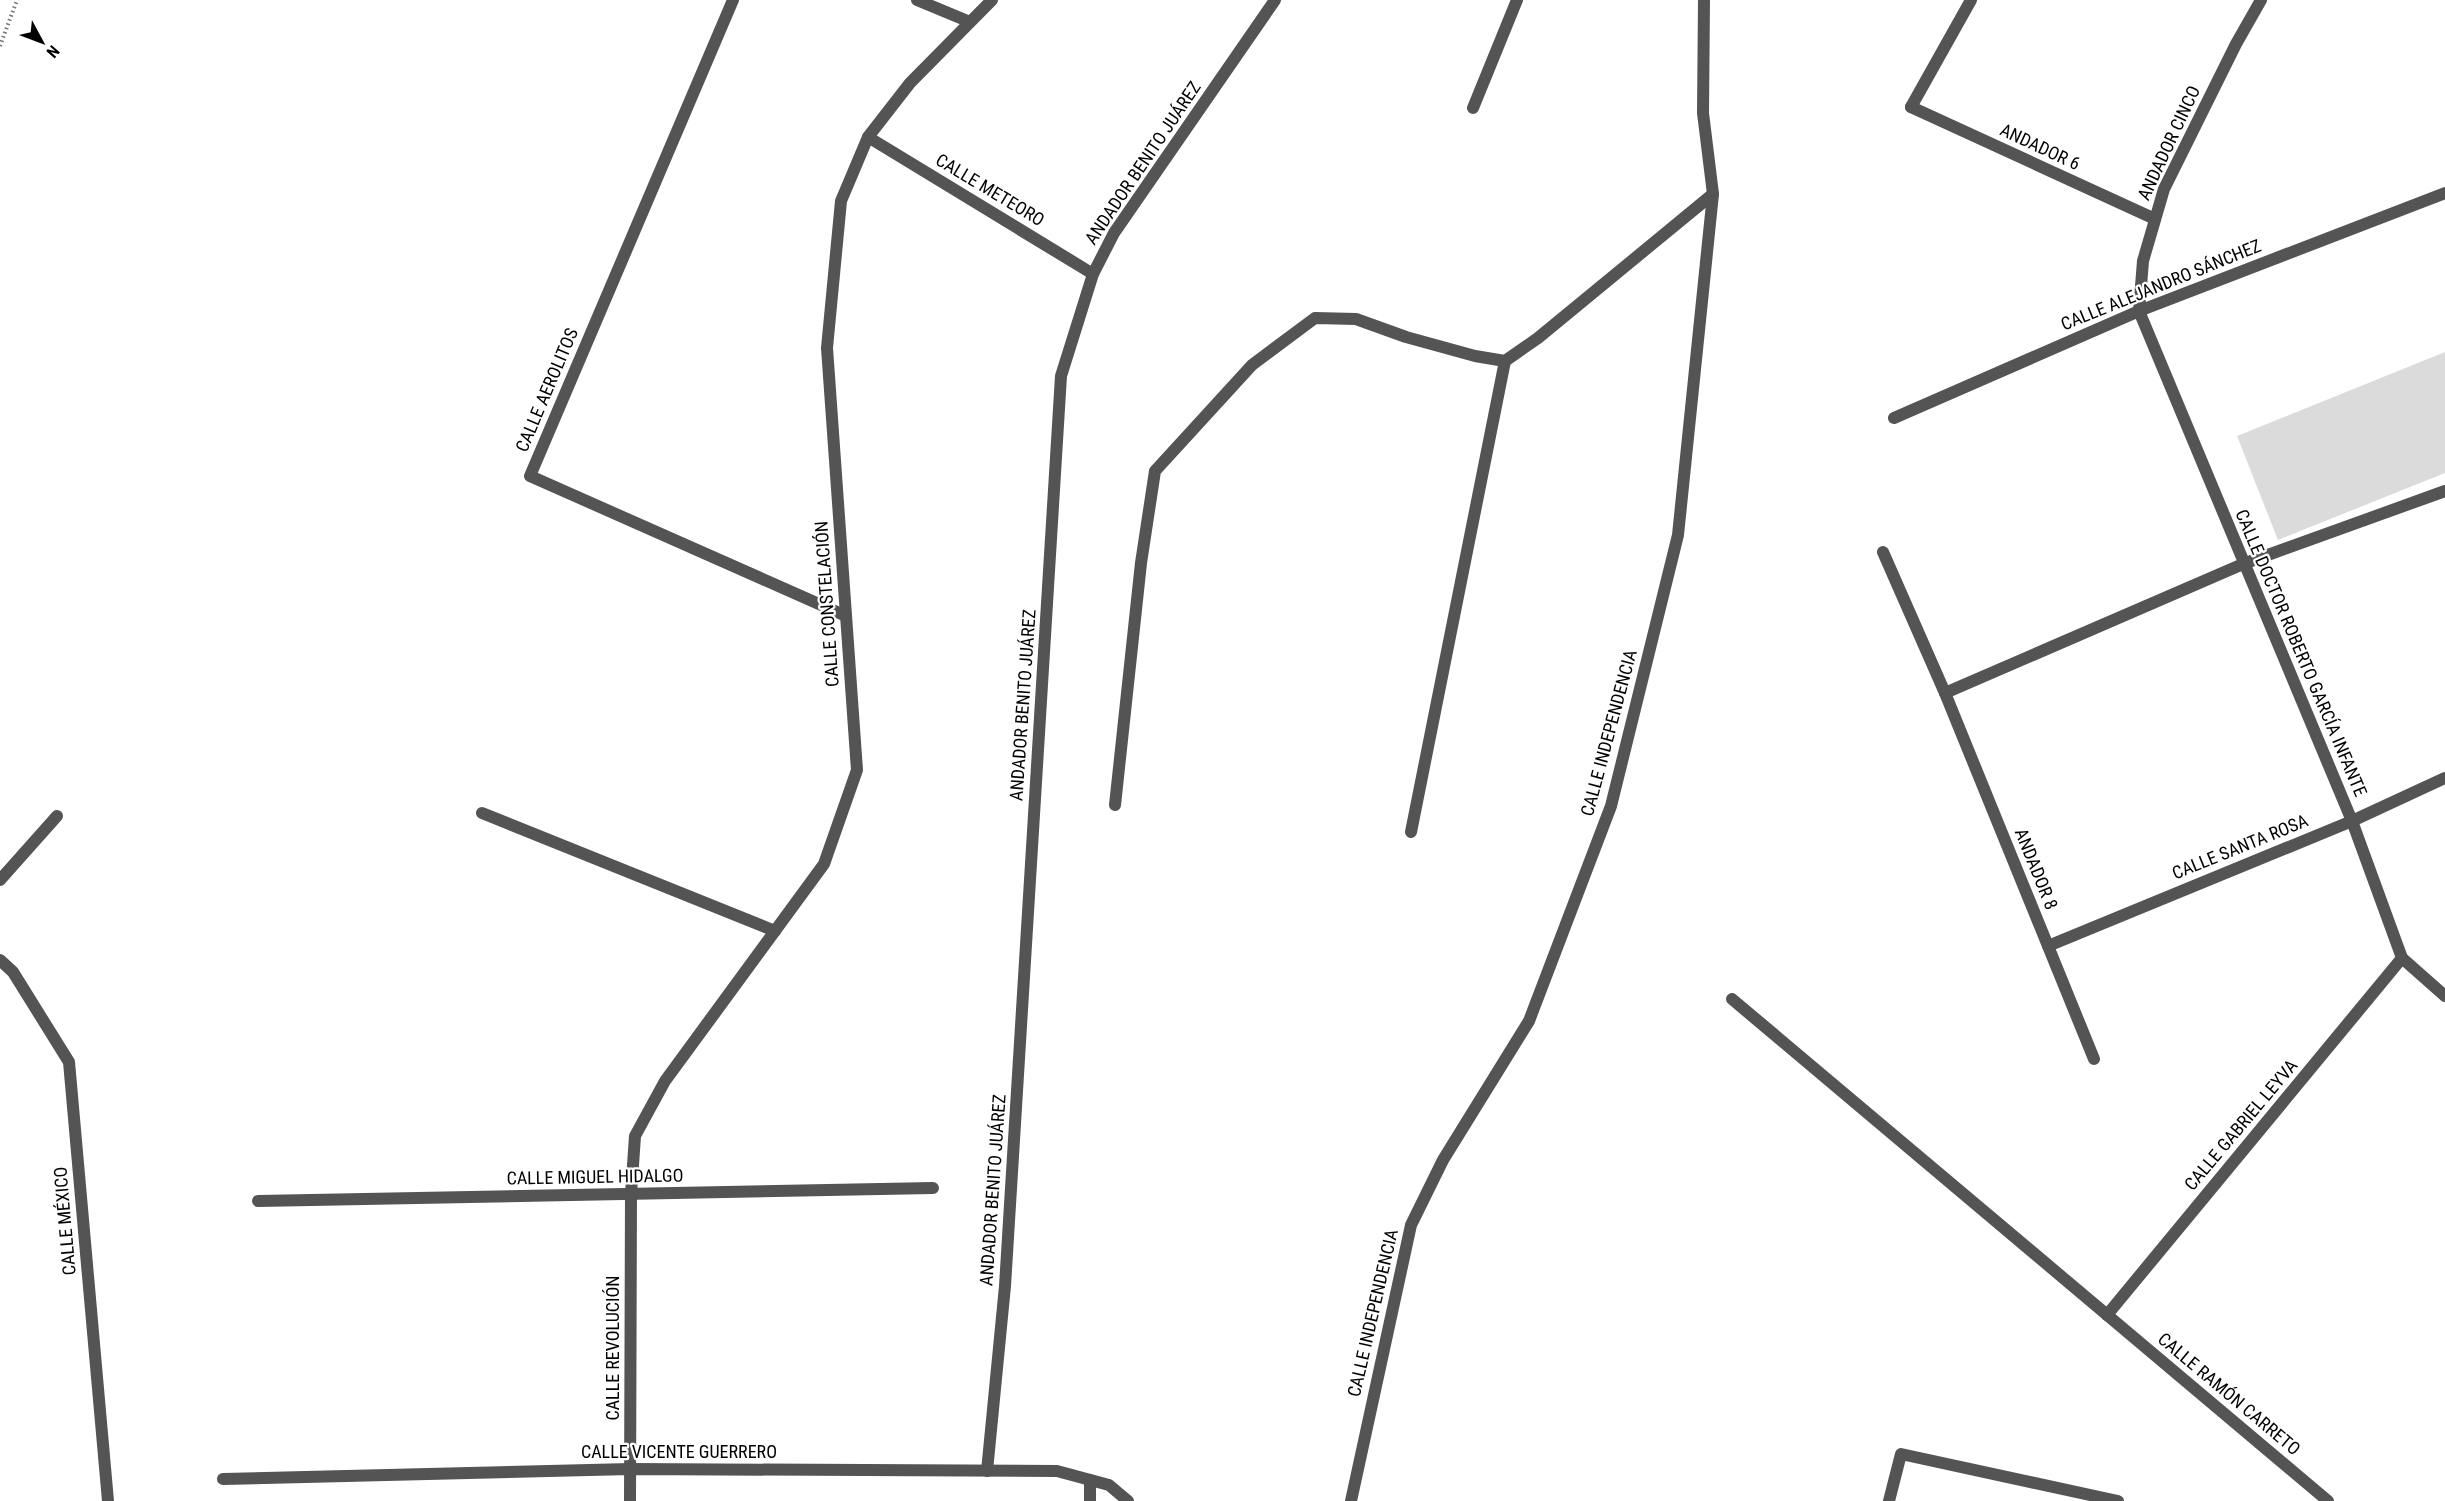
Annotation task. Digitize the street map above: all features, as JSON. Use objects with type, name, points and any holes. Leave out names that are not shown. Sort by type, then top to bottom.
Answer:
[{"type":"street","name":"CALLE AEROLITOS","points":[[733,0],[530,476],[846,616]]},
{"type":"street","points":[[918,0],[970,22]]},
{"type":"street","name":"CALLE CONSTELACIÓN","points":[[631,1194],[635,1136],[665,1081],[824,864],[857,770],[827,348],[841,201],[868,137],[910,83],[992,0]]},
{"type":"street","name":"ANDADOR BENITO JUÁREZ","points":[[987,1471],[1005,1286],[1061,376],[1092,274],[1114,233],[1275,0]]},
{"type":"street","points":[[1473,108],[1517,0]]},
{"type":"street","name":"ANDADOR 6","points":[[1971,0],[1911,107],[2155,219]]},
{"type":"street","name":"ANDADOR CINCO","points":[[2139,311],[2143,261],[2164,189],[2236,44],[2261,0]]},
{"type":"street","name":"CALLE INDEPENDENCIA","points":[[1351,1501],[1410,1226],[1443,1160],[1529,1021],[1611,806],[1677,535],[1695,382],[1713,194],[1703,112],[1702,1]]},
{"type":"street","name":"CALLE METEORO","points":[[868,137],[1092,274]]},
{"type":"street","name":"CALLE ALEJANDRO SÁNCHEZ","points":[[1894,418],[2139,311],[2445,193]]},
{"type":"street","points":[[1115,805],[1141,563],[1155,471],[1252,365],[1316,318],[1356,319],[1406,337],[1475,356],[1505,361],[1539,338],[1713,194]]},
{"type":"street","name":"CALLE DOCTOR ROBERTO GARCÍA INFANTE","points":[[2139,311],[2352,821],[2402,958],[2445,996]]},
{"type":"street","points":[[1411,832],[1505,361]]},
{"type":"street","points":[[1945,693],[2243,564],[2445,491]]},
{"type":"street","name":"ANDADOR 8","points":[[1883,552],[1945,693],[2094,1059]]},
{"type":"street","name":"CALLE SANTA ROSA","points":[[2048,946],[2352,821],[2445,778]]},
{"type":"street","points":[[482,813],[775,931]]},
{"type":"street","points":[[0,880],[57,816]]},
{"type":"street","name":"CALLE GABRIEL LEYVA","points":[[2107,1315],[2402,958]]},
{"type":"street","name":"CALLE MÉXICO","points":[[0,960],[13,972],[69,1062],[108,1501]]},
{"type":"street","name":"CALLE RAMÓN CARRETO","points":[[1732,999],[2328,1501]]},
{"type":"street","name":"CALLE MIGUEL HIDALGO","points":[[258,1201],[933,1188]]},
{"type":"street","name":"CALLE REVOLUCIÓN","points":[[630,1501],[631,1194]]},
{"type":"street","points":[[1889,1501],[1901,1454],[2099,1499],[2118,1501]]},
{"type":"street","name":"CALLE VICENTE GUERRERO","points":[[223,1479],[630,1469],[1057,1472],[1109,1485],[1128,1501]]},
{"type":"street","points":[[1089,1480],[1090,1501]]},
{"type":"path","points":[[0,46],[17,0]]},
{"type":"shaded area","points":[[2445,352],[2445,473],[2278,540],[2237,436]]}]
